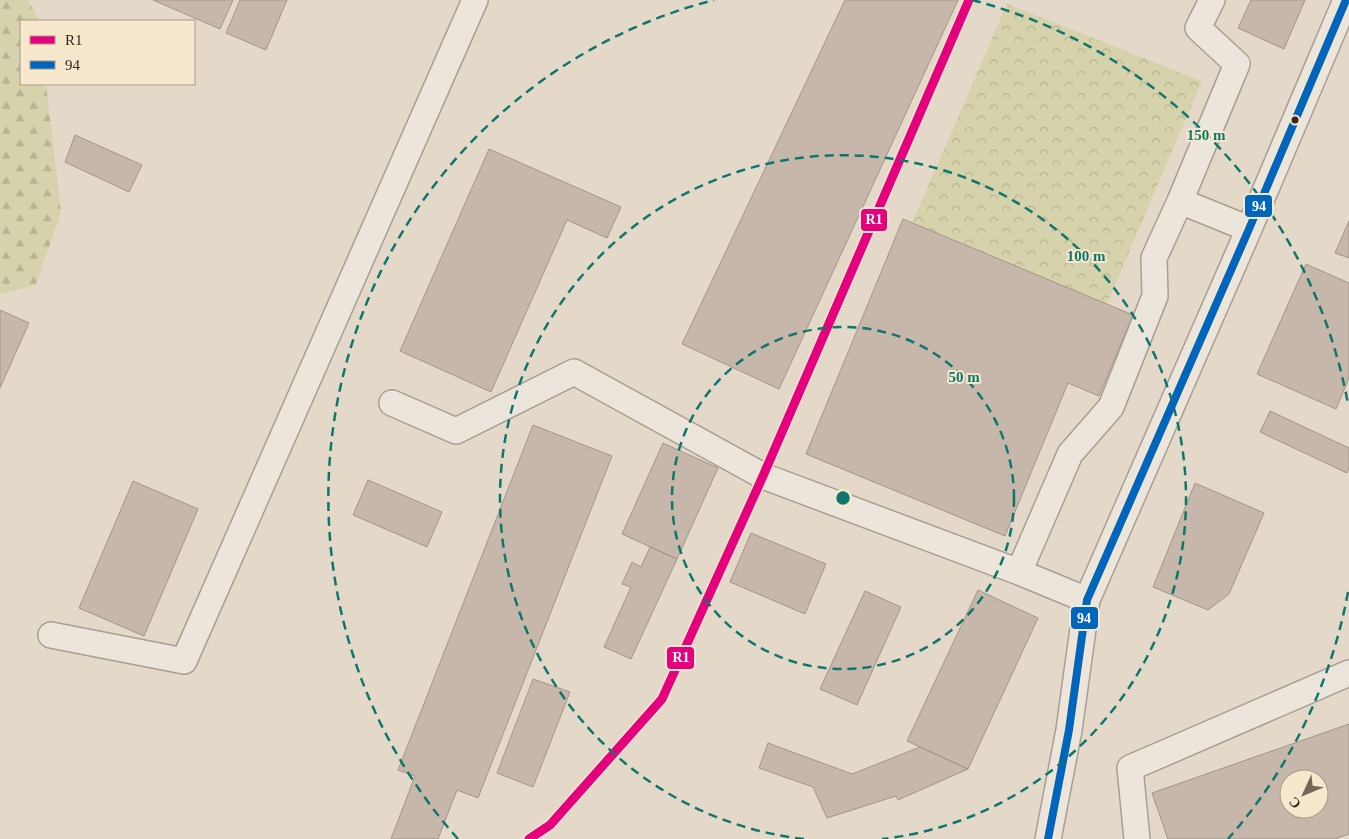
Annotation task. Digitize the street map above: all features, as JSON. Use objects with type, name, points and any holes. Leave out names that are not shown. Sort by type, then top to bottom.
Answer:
[{"type":"street","points":[[51,635],[184,661],[475,0]]},
{"type":"street","points":[[1019,572],[1070,454],[1111,406],[1155,296],[1154,258],[1237,64],[1198,28],[1212,0]]},
{"type":"street","points":[[1048,839],[1069,730],[1087,600],[1249,229],[1346,0]]},
{"type":"street","points":[[1180,201],[1249,229]]},
{"type":"street","points":[[392,403],[456,431],[574,372],[763,476],[1019,572],[1087,600]]},
{"type":"street","points":[[1137,839],[1130,768],[1349,673]]},
{"type":"green space","points":[[0,0],[28,0],[38,20],[20,20],[20,85],[46,85],[61,212],[36,285],[0,294]]},
{"type":"green space","points":[[1007,4],[1202,81],[1107,304],[912,223]]},
{"type":"building","points":[[153,0],[233,0],[220,29]]},
{"type":"building","points":[[240,0],[287,0],[266,50],[226,33]]},
{"type":"building","points":[[845,0],[958,0],[779,389],[682,344]]},
{"type":"building","points":[[1251,0],[1305,0],[1284,49],[1238,28]]},
{"type":"building","points":[[75,135],[142,165],[129,192],[65,162]]},
{"type":"building","points":[[489,149],[621,207],[607,238],[567,220],[491,392],[400,351]]},
{"type":"building","points":[[903,219],[1133,315],[1099,396],[1068,383],[1005,536],[806,454]]},
{"type":"building","points":[[1349,221],[1349,258],[1335,253]]},
{"type":"building","points":[[1306,264],[1349,283],[1349,378],[1336,409],[1257,374]]},
{"type":"building","points":[[0,310],[29,323],[0,388]]},
{"type":"building","points":[[1270,411],[1349,448],[1349,468],[1347,473],[1260,432]]},
{"type":"building","points":[[533,425],[612,456],[478,798],[457,790],[438,839],[391,839],[415,776],[398,770]]},
{"type":"building","points":[[663,443],[718,468],[677,559],[622,534]]},
{"type":"building","points":[[368,480],[442,512],[427,547],[353,515]]},
{"type":"building","points":[[133,481],[198,509],[144,636],[79,608]]},
{"type":"building","points":[[1195,483],[1264,513],[1229,594],[1208,610],[1153,587]]},
{"type":"building","points":[[751,533],[826,564],[805,614],[730,582]]},
{"type":"building","points":[[650,547],[677,559],[631,659],[604,647],[631,587],[622,584],[632,562],[641,567]]},
{"type":"building","points":[[978,590],[1038,618],[968,769],[907,741]]},
{"type":"building","points":[[865,591],[901,607],[857,705],[820,689]]},
{"type":"building","points":[[533,679],[570,692],[533,787],[497,773]]},
{"type":"building","points":[[1349,724],[1349,834],[1335,839],[1168,839],[1152,793]]},
{"type":"building","points":[[768,743],[852,774],[920,747],[968,769],[898,800],[896,796],[827,818],[813,787],[759,768]]},
{"type":"transit line","name":"R1","points":[[529,839],[550,825],[662,699],[763,476],[969,0]]},
{"type":"transit line","name":"94","points":[[1048,839],[1069,730],[1087,600],[1249,229],[1346,0]]}]
